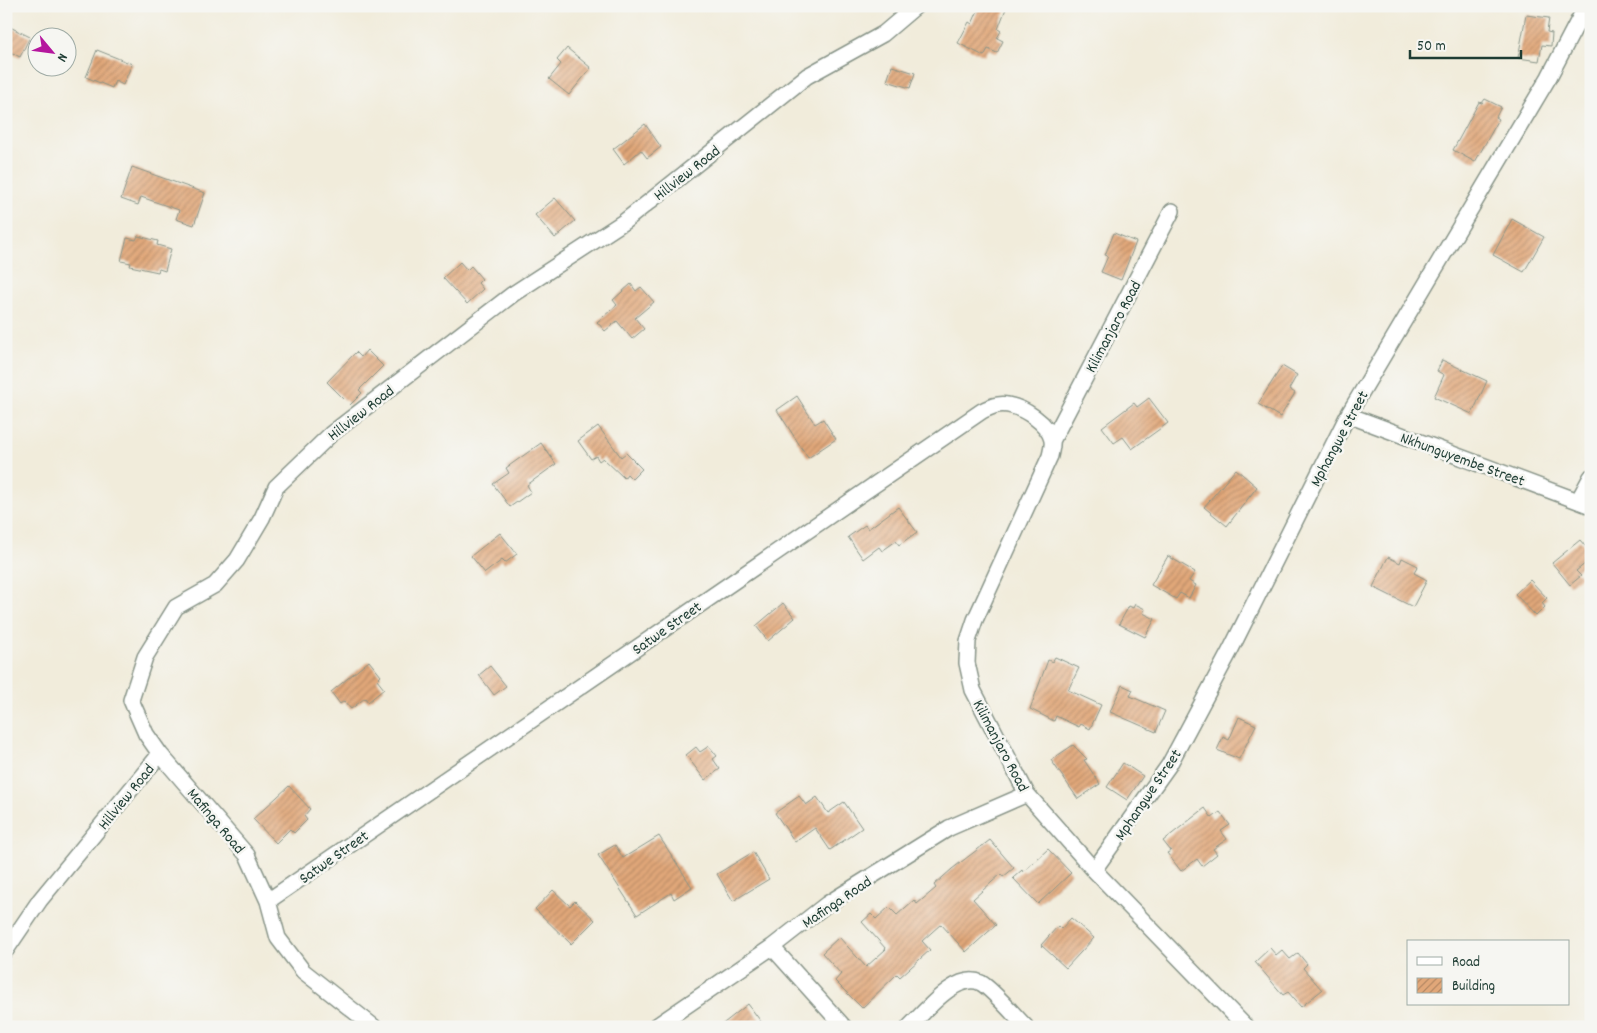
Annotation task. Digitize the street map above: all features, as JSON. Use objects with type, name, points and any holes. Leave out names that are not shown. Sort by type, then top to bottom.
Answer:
[{"type":"street","name":"Hillview Road","points":[[6,950],[40,900],[160,754],[146,734],[131,700],[145,657],[176,607],[215,585],[238,560],[262,518],[276,487],[331,434],[366,405],[474,326],[513,294],[625,221],[807,76],[882,34],[916,6]]},
{"type":"street","name":"Mphangwe Street","points":[[1094,870],[1169,765],[1230,652],[1348,415],[1549,77],[1586,6]]},
{"type":"street","name":"Kilimanjaro Road","points":[[1172,211],[1051,448],[975,620],[968,641],[967,663],[974,690],[1027,794],[1094,870],[1246,1027]]},
{"type":"street","name":"Satwe Street","points":[[268,901],[982,411],[994,405],[1008,405],[1032,416],[1046,428],[1051,448]]},
{"type":"street","name":"Nkhunguyembe Street","points":[[1348,415],[1585,503]]},
{"type":"street","points":[[1585,503],[1591,477]]},
{"type":"street","name":"Mafinga Road","points":[[160,754],[247,855],[268,901],[278,938],[303,971],[374,1027]]},
{"type":"street","name":"Mafinga Road","points":[[655,1027],[772,947],[827,904],[949,828],[1027,794]]},
{"type":"street","points":[[772,947],[844,1027]]},
{"type":"street","points":[[909,1027],[956,984],[968,980],[982,983],[1026,1027]]},
{"type":"building","points":[[980,6],[1007,6],[998,29],[1001,31],[997,38],[1003,41],[997,53],[988,49],[984,56],[958,43],[969,22],[972,24]]},
{"type":"building","points":[[1526,15],[1549,18],[1547,32],[1552,33],[1551,46],[1542,45],[1539,61],[1518,58]]},
{"type":"building","points":[[6,25],[28,36],[28,41],[20,57],[6,50]]},
{"type":"building","points":[[567,48],[591,68],[569,95],[549,79],[561,64],[557,60]]},
{"type":"building","points":[[97,50],[132,64],[123,85],[115,81],[112,88],[86,77]]},
{"type":"building","points":[[892,66],[915,73],[910,88],[887,81]]},
{"type":"building","points":[[1485,99],[1501,107],[1496,117],[1499,119],[1475,162],[1453,150],[1479,102],[1482,103]]},
{"type":"building","points":[[645,124],[661,147],[647,158],[641,150],[624,164],[613,149]]},
{"type":"building","points":[[132,167],[205,193],[194,225],[176,219],[179,210],[141,197],[138,205],[121,199]]},
{"type":"building","points":[[555,198],[575,221],[555,238],[535,215]]},
{"type":"building","points":[[1512,219],[1544,237],[1524,272],[1493,255]]},
{"type":"building","points":[[1114,233],[1136,242],[1121,280],[1101,272],[1108,256],[1105,255]]},
{"type":"building","points":[[138,236],[158,241],[157,245],[171,249],[165,271],[159,269],[158,272],[130,266],[131,263],[121,261],[127,238],[136,240]]},
{"type":"building","points":[[460,262],[467,270],[471,266],[482,279],[478,283],[483,289],[467,304],[443,278]]},
{"type":"building","points":[[631,284],[636,291],[641,287],[654,302],[635,318],[644,329],[632,339],[617,321],[605,331],[597,322],[617,305],[613,300]]},
{"type":"building","points":[[367,350],[383,366],[359,390],[362,393],[350,405],[327,382],[356,352],[361,357]]},
{"type":"building","points":[[1442,360],[1487,381],[1472,414],[1434,397],[1444,375],[1437,371]]},
{"type":"building","points":[[1282,366],[1297,375],[1289,389],[1295,393],[1280,417],[1258,404]]},
{"type":"building","points":[[797,396],[815,424],[823,419],[836,439],[808,458],[777,410]]},
{"type":"building","points":[[1149,398],[1168,423],[1132,449],[1123,437],[1114,443],[1102,427],[1134,403],[1137,407]]},
{"type":"building","points":[[598,426],[621,457],[626,453],[642,469],[632,479],[627,474],[624,478],[603,458],[599,461],[596,456],[591,459],[578,441]]},
{"type":"building","points":[[541,443],[556,464],[527,485],[531,492],[510,507],[493,484],[509,473],[506,468]]},
{"type":"building","points":[[1236,469],[1257,487],[1227,526],[1204,507]]},
{"type":"building","points":[[898,507],[917,532],[899,545],[896,541],[882,551],[879,547],[863,559],[848,537],[865,525],[868,529]]},
{"type":"building","points":[[500,533],[517,554],[505,563],[502,560],[485,573],[471,556]]},
{"type":"building","points":[[1580,540],[1591,553],[1591,559],[1576,571],[1581,576],[1570,585],[1552,563]]},
{"type":"building","points":[[1168,556],[1195,572],[1189,581],[1196,585],[1189,598],[1180,593],[1176,599],[1151,585]]},
{"type":"building","points":[[1388,557],[1400,563],[1402,558],[1418,566],[1414,573],[1427,580],[1413,607],[1373,587]]},
{"type":"building","points":[[1530,580],[1547,598],[1542,603],[1545,607],[1536,616],[1515,594]]},
{"type":"building","points":[[783,603],[795,618],[768,641],[756,626]]},
{"type":"building","points":[[1135,604],[1145,609],[1143,613],[1155,619],[1145,637],[1119,624],[1129,606],[1133,608]]},
{"type":"building","points":[[1055,657],[1079,668],[1068,690],[1101,705],[1090,729],[1081,724],[1079,727],[1056,716],[1054,721],[1030,709],[1048,660],[1052,662]]},
{"type":"building","points":[[369,661],[381,676],[377,680],[384,689],[368,702],[365,698],[351,709],[344,701],[340,704],[331,692]]},
{"type":"building","points":[[490,666],[506,686],[494,695],[479,675]]},
{"type":"building","points":[[1122,685],[1133,690],[1130,696],[1165,711],[1156,732],[1110,712]]},
{"type":"building","points":[[1239,717],[1256,725],[1239,759],[1217,750],[1223,737],[1229,740]]},
{"type":"building","points":[[1073,745],[1087,759],[1084,760],[1100,784],[1078,799],[1051,760]]},
{"type":"building","points":[[709,746],[717,756],[713,759],[720,769],[705,780],[686,755],[696,747],[700,752]]},
{"type":"building","points":[[1123,763],[1143,776],[1127,800],[1107,787]]},
{"type":"building","points":[[289,786],[310,809],[304,816],[307,820],[294,833],[290,829],[276,843],[253,819]]},
{"type":"building","points":[[799,796],[806,805],[817,797],[828,813],[844,802],[862,828],[830,850],[815,828],[795,842],[775,813]]},
{"type":"building","points":[[1205,808],[1212,818],[1220,812],[1230,825],[1221,831],[1227,839],[1213,849],[1217,854],[1202,866],[1197,859],[1181,871],[1167,853],[1171,851],[1163,841]]},
{"type":"building","points":[[659,836],[692,887],[674,899],[671,893],[637,915],[598,855],[615,845],[623,858]]},
{"type":"building","points":[[990,840],[1014,868],[1003,877],[1001,874],[973,899],[996,925],[966,952],[941,924],[922,941],[930,950],[900,977],[897,974],[862,1008],[835,981],[841,974],[822,953],[839,937],[866,967],[886,949],[862,922],[871,914],[876,919],[889,907],[897,915],[914,900],[917,904],[936,888],[934,885],[952,869]]},
{"type":"building","points":[[1048,849],[1071,873],[1038,904],[1013,878],[1022,870],[1023,872]]},
{"type":"building","points":[[753,852],[769,879],[733,901],[717,874]]},
{"type":"building","points":[[553,890],[570,906],[575,901],[595,920],[571,944],[535,909]]},
{"type":"building","points":[[1071,918],[1094,938],[1066,968],[1041,945],[1058,926],[1061,929]]},
{"type":"building","points":[[1270,948],[1276,955],[1282,950],[1290,959],[1298,953],[1307,964],[1303,968],[1322,990],[1301,1007],[1288,992],[1283,995],[1255,962]]},
{"type":"building","points":[[748,1004],[765,1027],[719,1027]]}]
